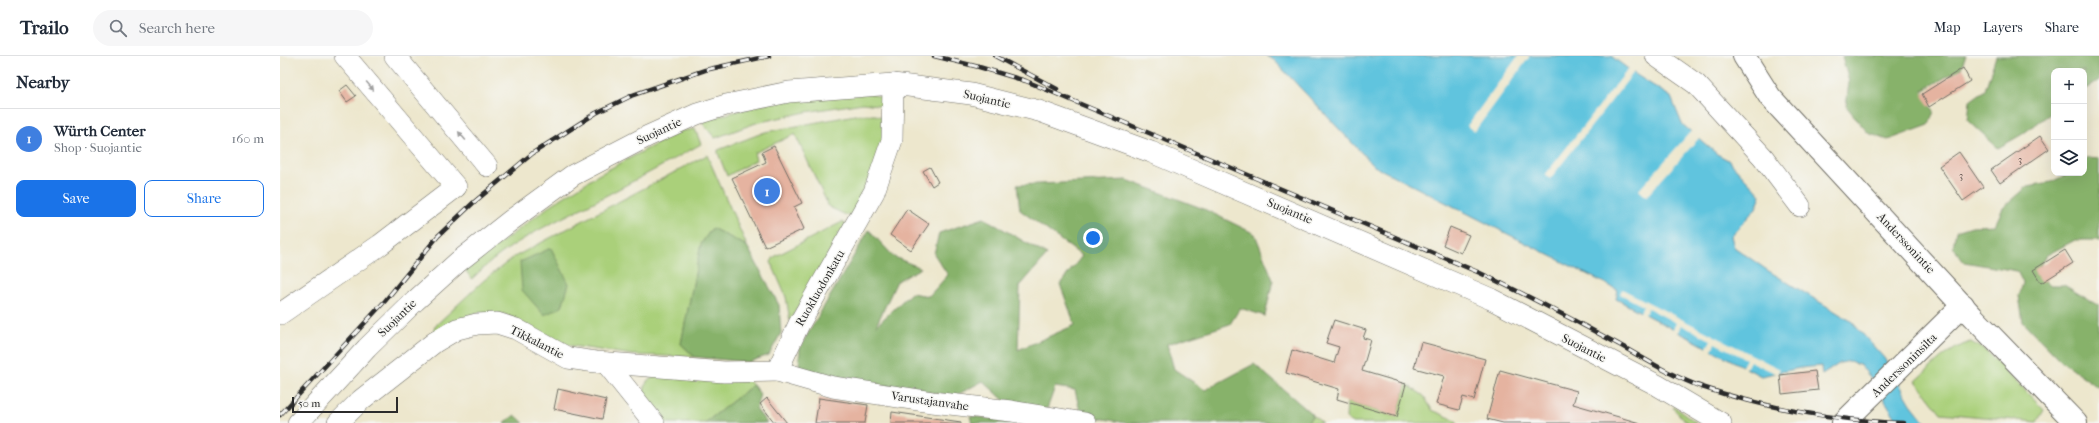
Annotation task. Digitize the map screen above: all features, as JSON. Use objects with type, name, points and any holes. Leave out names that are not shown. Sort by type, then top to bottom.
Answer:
[{"type":"main road","name":"Anderssonintie","points":[[1744,56],[1770,97],[1963,305],[2076,423]]},
{"type":"main road","name":"Anderssoninsilta","points":[[1842,423],[1899,370],[1963,305]]},
{"type":"street","points":[[280,314],[380,245],[456,186],[345,56]]},
{"type":"street","points":[[395,56],[487,166]]},
{"type":"street","points":[[1656,56],[1696,84],[1763,157],[1800,206]]},
{"type":"street","name":"Suojantie","points":[[298,423],[367,348],[458,262],[510,221],[573,175],[642,139],[697,114],[726,105],[789,92],[893,84],[971,94],[1039,111],[1151,152],[1491,299],[1657,385],[1721,423]]},
{"type":"street","name":"Ruokluodonkatu","points":[[777,372],[799,324],[874,192],[892,140],[893,84]]},
{"type":"street","name":"Tikkalantie","points":[[338,423],[361,400],[435,342],[457,329],[477,324],[497,323],[516,329],[568,358],[606,363],[724,372],[777,372]]},
{"type":"street","points":[[606,363],[654,423]]},
{"type":"street","name":"Varustajanvahe","points":[[777,372],[833,387],[932,402],[1011,411],[1085,423]]},
{"type":"green space","points":[[1842,56],[1966,56],[1961,68],[1922,91],[1934,111],[1929,125],[1888,140],[1868,133],[1846,106],[1849,82]]},
{"type":"green space","points":[[1996,56],[2099,56],[2099,80],[2087,88],[2087,68],[2051,68],[2051,113],[2021,135],[1998,148],[1968,120],[1970,101],[1985,90]]},
{"type":"green space","points":[[869,93],[881,97],[884,101],[884,106],[863,103],[806,112],[756,123],[715,138],[703,124],[704,120],[776,101]]},
{"type":"green space","points":[[855,115],[876,115],[886,119],[879,174],[853,215],[846,215],[829,207],[795,134],[754,153],[756,160],[727,176],[718,153],[718,150],[765,132]]},
{"type":"green space","points":[[695,129],[701,144],[530,235],[485,266],[472,279],[465,270],[551,205],[598,175],[681,131]]},
{"type":"green space","points":[[707,155],[747,246],[712,228],[701,244],[681,344],[695,357],[633,355],[566,345],[504,314],[476,313],[433,334],[435,326],[483,281],[514,257]]},
{"type":"green space","points":[[2087,159],[2099,159],[2099,242],[2097,240],[2075,240],[2045,256],[2037,271],[2049,285],[2064,285],[2099,306],[2099,388],[2060,360],[2023,322],[2019,296],[2023,283],[2017,271],[1964,262],[1953,247],[1956,231],[1972,226],[1995,225],[2003,208],[2028,186],[2051,182],[2064,176],[2087,176]]},
{"type":"green space","points":[[1127,180],[1204,209],[1255,234],[1273,280],[1265,316],[1240,308],[1230,324],[1167,344],[1174,369],[1205,390],[1254,364],[1313,415],[1307,423],[1126,423],[1081,415],[1075,390],[1055,387],[1047,409],[1007,403],[983,381],[955,396],[875,385],[799,368],[800,347],[869,230],[894,257],[921,268],[897,281],[876,326],[911,293],[929,296],[948,275],[934,254],[939,233],[984,218],[1047,255],[1020,286],[1018,350],[1075,325],[1060,284],[1082,256],[1020,210],[1017,185]]},
{"type":"green space","points":[[842,222],[846,224],[790,321],[786,297],[771,262],[774,257]]},
{"type":"green space","points":[[712,228],[747,246],[779,305],[781,333],[769,355],[749,362],[695,357],[681,344],[701,244]]},
{"type":"green space","points":[[551,248],[569,284],[562,307],[544,315],[522,290],[520,262]]},
{"type":"green space","points":[[1971,342],[1987,352],[2044,410],[2037,422],[1941,413],[1916,381],[1948,353]]},
{"type":"green space","points":[[658,375],[749,381],[753,385],[705,423],[665,423],[643,394],[647,381]]},
{"type":"green space","points":[[1406,384],[1424,396],[1432,410],[1455,420],[1458,423],[1352,423],[1346,418],[1347,402],[1397,417]]},
{"type":"green space","points":[[753,385],[760,394],[756,409],[767,423],[705,423]]},
{"type":"green space","points":[[1675,407],[1697,423],[1687,423],[1673,408]]},
{"type":"green space","points":[[515,415],[524,423],[504,423]]},
{"type":"green space","points":[[1313,415],[1322,423],[1307,423]]},
{"type":"green space","points":[[970,416],[1009,421],[1010,423],[972,423]]},
{"type":"water","points":[[1266,56],[1611,56],[1635,74],[1671,97],[1682,124],[1717,154],[1728,160],[1761,195],[1756,208],[1731,236],[1734,247],[1767,270],[1851,321],[1884,358],[1911,404],[1926,423],[1899,423],[1870,377],[1861,366],[1850,361],[1840,363],[1822,375],[1821,366],[1800,368],[1761,376],[1616,299],[1618,290],[1374,166],[1274,60]]},
{"type":"pier","points":[[1518,56],[1530,56],[1475,131],[1467,126]]},
{"type":"pier","points":[[1629,68],[1634,72],[1550,179],[1545,175]]},
{"type":"pier","points":[[1692,130],[1700,137],[1646,197],[1639,190]]},
{"type":"pier","points":[[1622,289],[1780,369],[1777,374],[1750,361],[1745,370],[1741,368],[1746,359],[1715,343],[1711,352],[1706,349],[1711,340],[1681,325],[1677,334],[1672,331],[1676,323],[1648,308],[1644,316],[1639,314],[1643,306],[1620,294]]},
{"type":"building","points":[[1963,68],[1970,81],[1929,107],[1922,94]]},
{"type":"building","points":[[347,85],[356,96],[347,102],[339,91]]},
{"type":"building","points":[[2040,136],[2049,149],[2000,183],[1991,170]]},
{"type":"building","points":[[774,146],[802,203],[794,207],[804,229],[765,247],[732,178],[766,162],[762,152]]},
{"type":"building","points":[[1959,152],[1983,187],[1963,201],[1939,166]]},
{"type":"building","points":[[930,167],[938,182],[932,186],[923,171]]},
{"type":"building","points":[[907,209],[929,224],[911,250],[890,235]]},
{"type":"building","points":[[1450,227],[1469,235],[1461,253],[1443,245]]},
{"type":"building","points":[[2065,250],[2073,263],[2041,283],[2033,270]]},
{"type":"building","points":[[1334,320],[1366,330],[1363,338],[1371,340],[1362,371],[1406,384],[1397,417],[1337,399],[1339,389],[1286,373],[1292,350],[1334,363],[1339,347],[1326,343]]},
{"type":"building","points":[[1421,342],[1485,359],[1474,400],[1463,397],[1459,410],[1436,404],[1444,376],[1414,368]]},
{"type":"building","points":[[1500,370],[1577,391],[1573,404],[1640,423],[1503,423],[1487,419]]},
{"type":"building","points":[[1815,371],[1818,390],[1782,394],[1780,375]]},
{"type":"building","points":[[558,389],[606,400],[602,419],[554,409]]},
{"type":"building","points":[[767,398],[787,423],[775,423],[760,404]]},
{"type":"building","points":[[819,398],[868,405],[865,423],[815,423]]},
{"type":"building","points":[[892,412],[961,422],[961,423],[891,423]]},
{"type":"railway","points":[[280,415],[385,301],[438,236],[473,203],[533,153],[596,113],[633,95],[705,70],[769,56]]},
{"type":"railway","points":[[934,56],[1026,81],[1480,273],[1567,316],[1649,362],[1691,383],[1751,401],[1802,412],[1879,422],[1904,423]]},
{"type":"railway","points":[[995,56],[1057,89]]},
{"type":"place","name":"Würth Center","points":[[767,191]]}]
